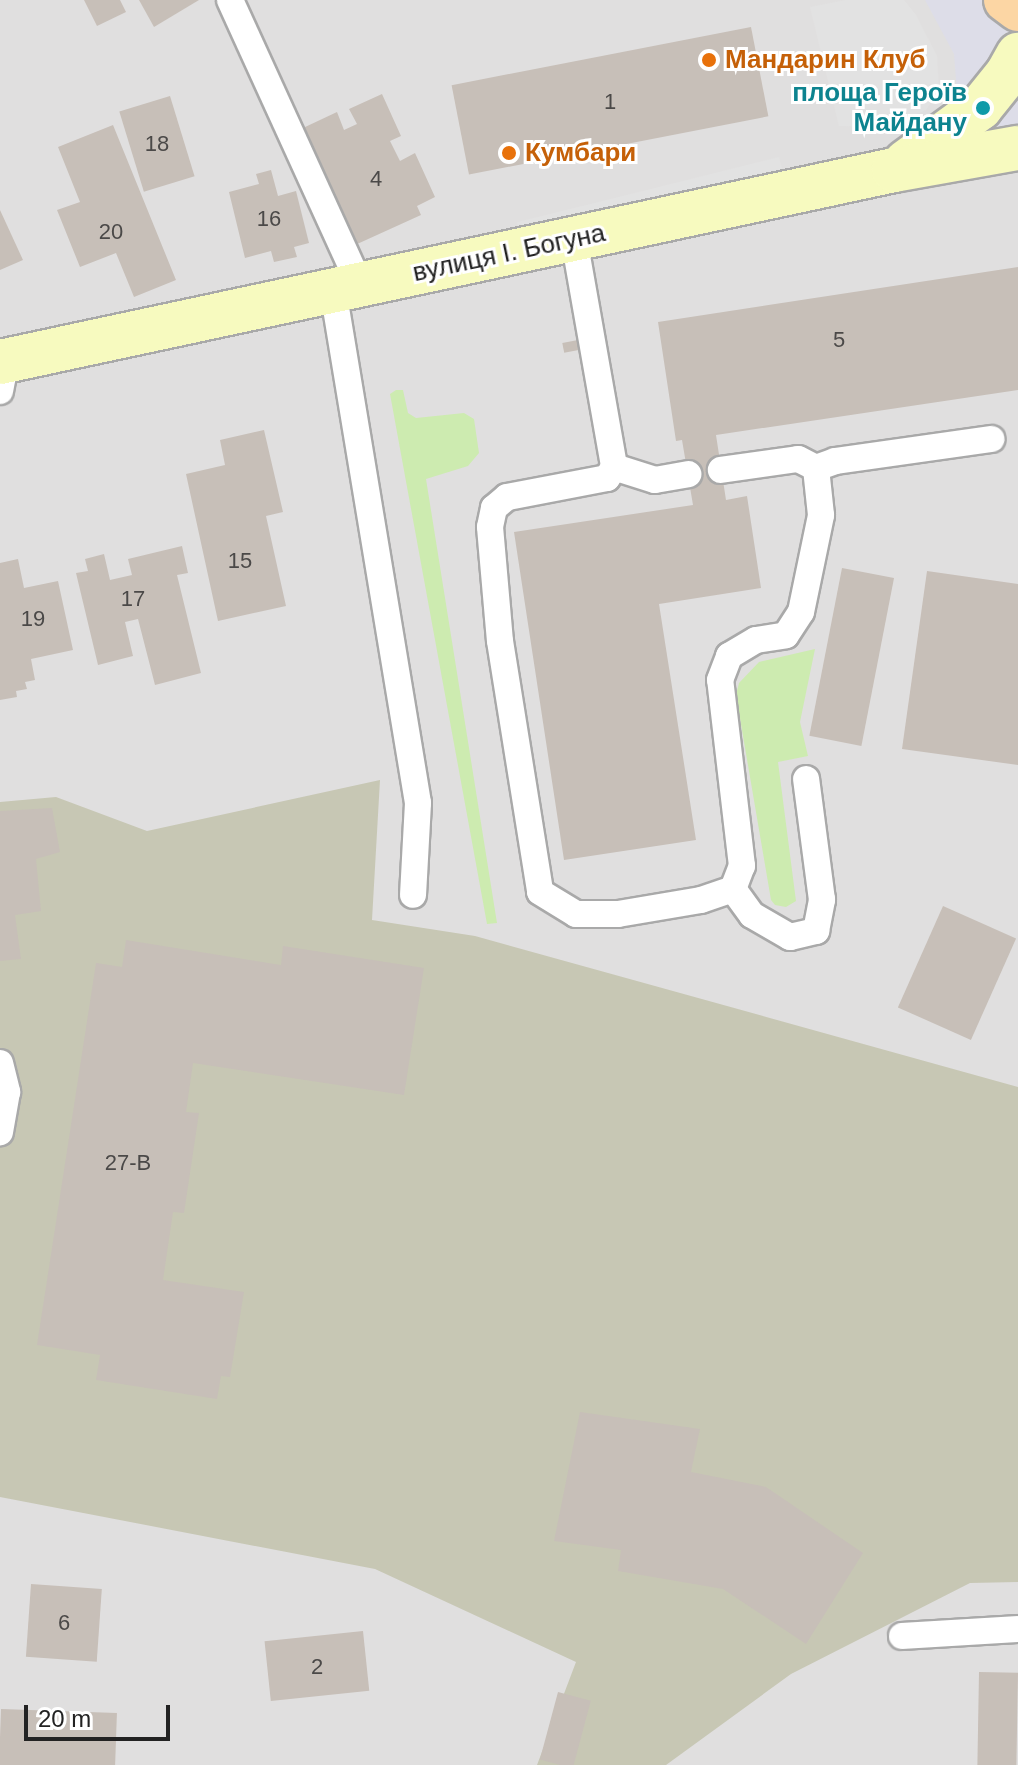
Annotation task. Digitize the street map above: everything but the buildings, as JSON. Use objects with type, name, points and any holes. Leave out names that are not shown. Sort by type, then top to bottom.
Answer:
[{"type":"main road","points":[[1006,0],[1018,9]]},
{"type":"street","points":[[894,170],[936,143],[980,108],[1018,55]]},
{"type":"street","name":"вулиця І. Богуна","points":[[2,372],[347,288],[894,170],[1018,148]]},
{"type":"lane","points":[[230,0],[347,288],[418,803],[413,895]]},
{"type":"lane","points":[[574,239],[614,467],[607,478],[507,497],[494,508],[490,527],[500,641],[540,892],[576,914],[618,914],[701,900],[733,889],[742,866],[720,680],[729,656],[756,640],[786,635],[801,612],[821,515],[816,468]]},
{"type":"lane","points":[[721,470],[798,459],[816,468],[835,461],[991,439]]},
{"type":"lane","points":[[614,467],[655,480],[688,474]]},
{"type":"lane","points":[[733,889],[752,915],[790,937],[816,931],[822,900],[806,779]]},
{"type":"lane","points":[[0,1063],[7,1092],[0,1132]]},
{"type":"lane","points":[[902,1636],[1018,1629]]},
{"type":"shaded area","points":[[0,0],[1018,0],[1018,1765],[0,1765]]},
{"type":"shaded area","points":[[845,0],[904,0],[916,15],[937,56],[939,90],[926,110],[888,127],[839,126],[810,7]]},
{"type":"shaded area","name":"площа Героїв Майдану","points":[[925,0],[1018,0],[1018,170],[903,193],[896,144],[938,124],[957,93],[954,54]]},
{"type":"shaded area","points":[[779,157],[785,181],[523,247],[517,222]]},
{"type":"shaded area","points":[[380,780],[372,920],[475,936],[1018,1087],[1018,1582],[970,1583],[791,1674],[666,1765],[537,1765],[576,1662],[375,1569],[0,1497],[0,802],[56,797],[147,831]]},
{"type":"green space","points":[[403,390],[408,413],[416,418],[464,413],[474,419],[479,453],[468,466],[426,479],[497,923],[487,924],[390,394]]},
{"type":"green space","points":[[815,649],[800,722],[808,756],[778,762],[796,901],[786,907],[775,905],[771,900],[736,695],[739,683],[759,662]]},
{"type":"place","name":"Мандарин Клуб","points":[[709,60]]},
{"type":"place","name":"площа Героїв Майдану","points":[[983,108]]},
{"type":"place","name":"Кумбари","points":[[509,153]]}]
